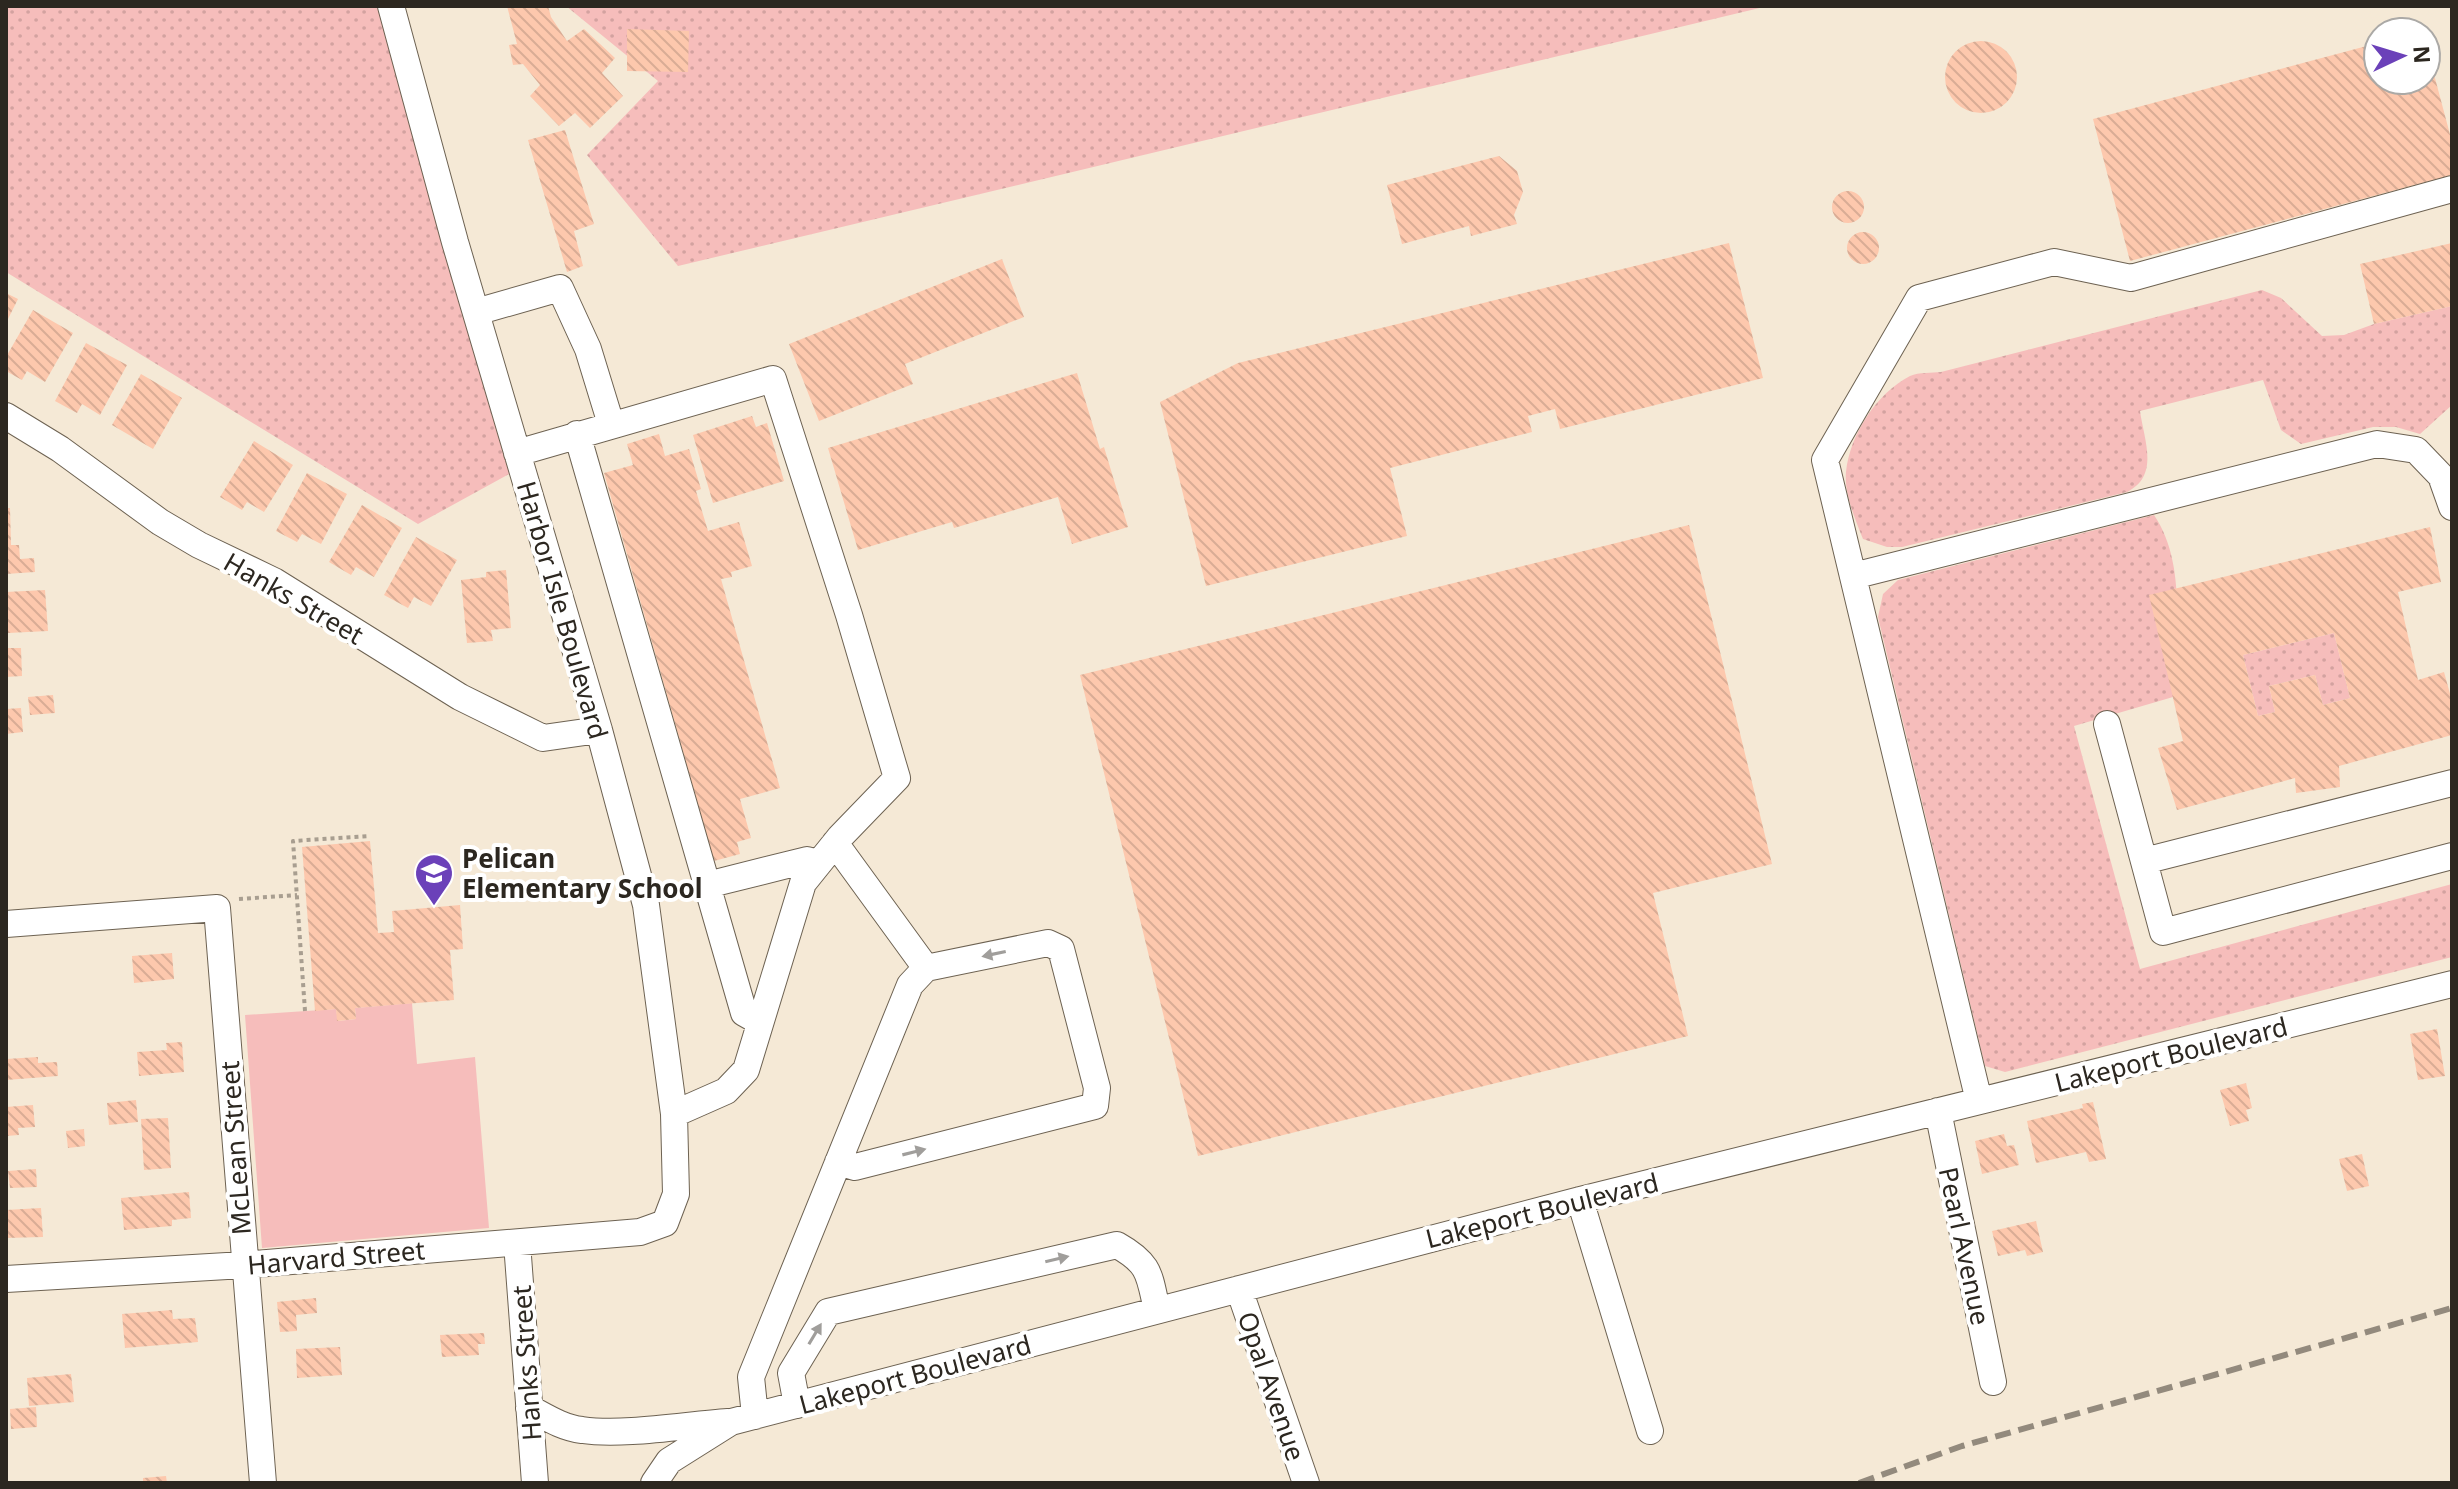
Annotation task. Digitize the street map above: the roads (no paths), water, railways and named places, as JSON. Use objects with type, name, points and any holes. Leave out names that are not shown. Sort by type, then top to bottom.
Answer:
[{"type":"street","name":"Harbor Isle Boulevard","points":[[391,6],[476,312],[599,730],[646,905],[674,1114],[676,1194],[665,1223]]},
{"type":"street","points":[[1979,1101],[1825,460],[1919,298],[2054,262],[2131,278],[2452,189]]},
{"type":"street","points":[[476,312],[560,288],[588,349],[611,424]]},
{"type":"street","points":[[517,453],[773,379],[849,615],[897,778],[803,883],[746,1070],[726,1091],[674,1114]]},
{"type":"street","name":"Hanks Street","points":[[6,416],[60,449],[160,522],[199,545],[274,581],[460,697],[543,738],[599,730]]},
{"type":"street","points":[[577,434],[744,1013],[760,1022]]},
{"type":"street","points":[[1853,576],[2377,444],[2416,450],[2441,476],[2452,507]]},
{"type":"street","points":[[2107,724],[2163,932],[2452,856]]},
{"type":"street","points":[[2144,861],[2452,783]]},
{"type":"street","points":[[707,885],[827,853]]},
{"type":"street","points":[[827,853],[926,968]]},
{"type":"street","name":"McLean Street","points":[[6,924],[226,904],[244,1265],[263,1483]]},
{"type":"street","points":[[529,1408],[579,1430],[602,1431],[743,1419],[751,1377],[838,1162],[910,985],[926,968],[1048,943],[1061,949],[1097,1088],[1095,1106],[855,1167],[838,1162]]},
{"type":"street","name":"Lakeport Boulevard","points":[[654,1483],[669,1461],[743,1419],[1580,1200],[2452,984]]},
{"type":"street","name":"Pearl Avenue","points":[[1938,1111],[1993,1382]]},
{"type":"street","points":[[1580,1200],[1650,1431]]},
{"type":"street","name":"Harvard Street","points":[[6,1279],[244,1265],[517,1243],[640,1232],[665,1223]]},
{"type":"street","name":"Hanks Street","points":[[517,1243],[535,1483]]},
{"type":"street","points":[[797,1405],[791,1373],[828,1312],[1117,1245],[1134,1254],[1148,1271],[1157,1310]]},
{"type":"street","name":"Opal Avenue","points":[[1239,1289],[1306,1483]]},
{"type":"railway","points":[[1859,1483],[1962,1446],[2452,1308]]},
{"type":"place","name":"Pelican Elementary School","points":[[434,907]]}]
